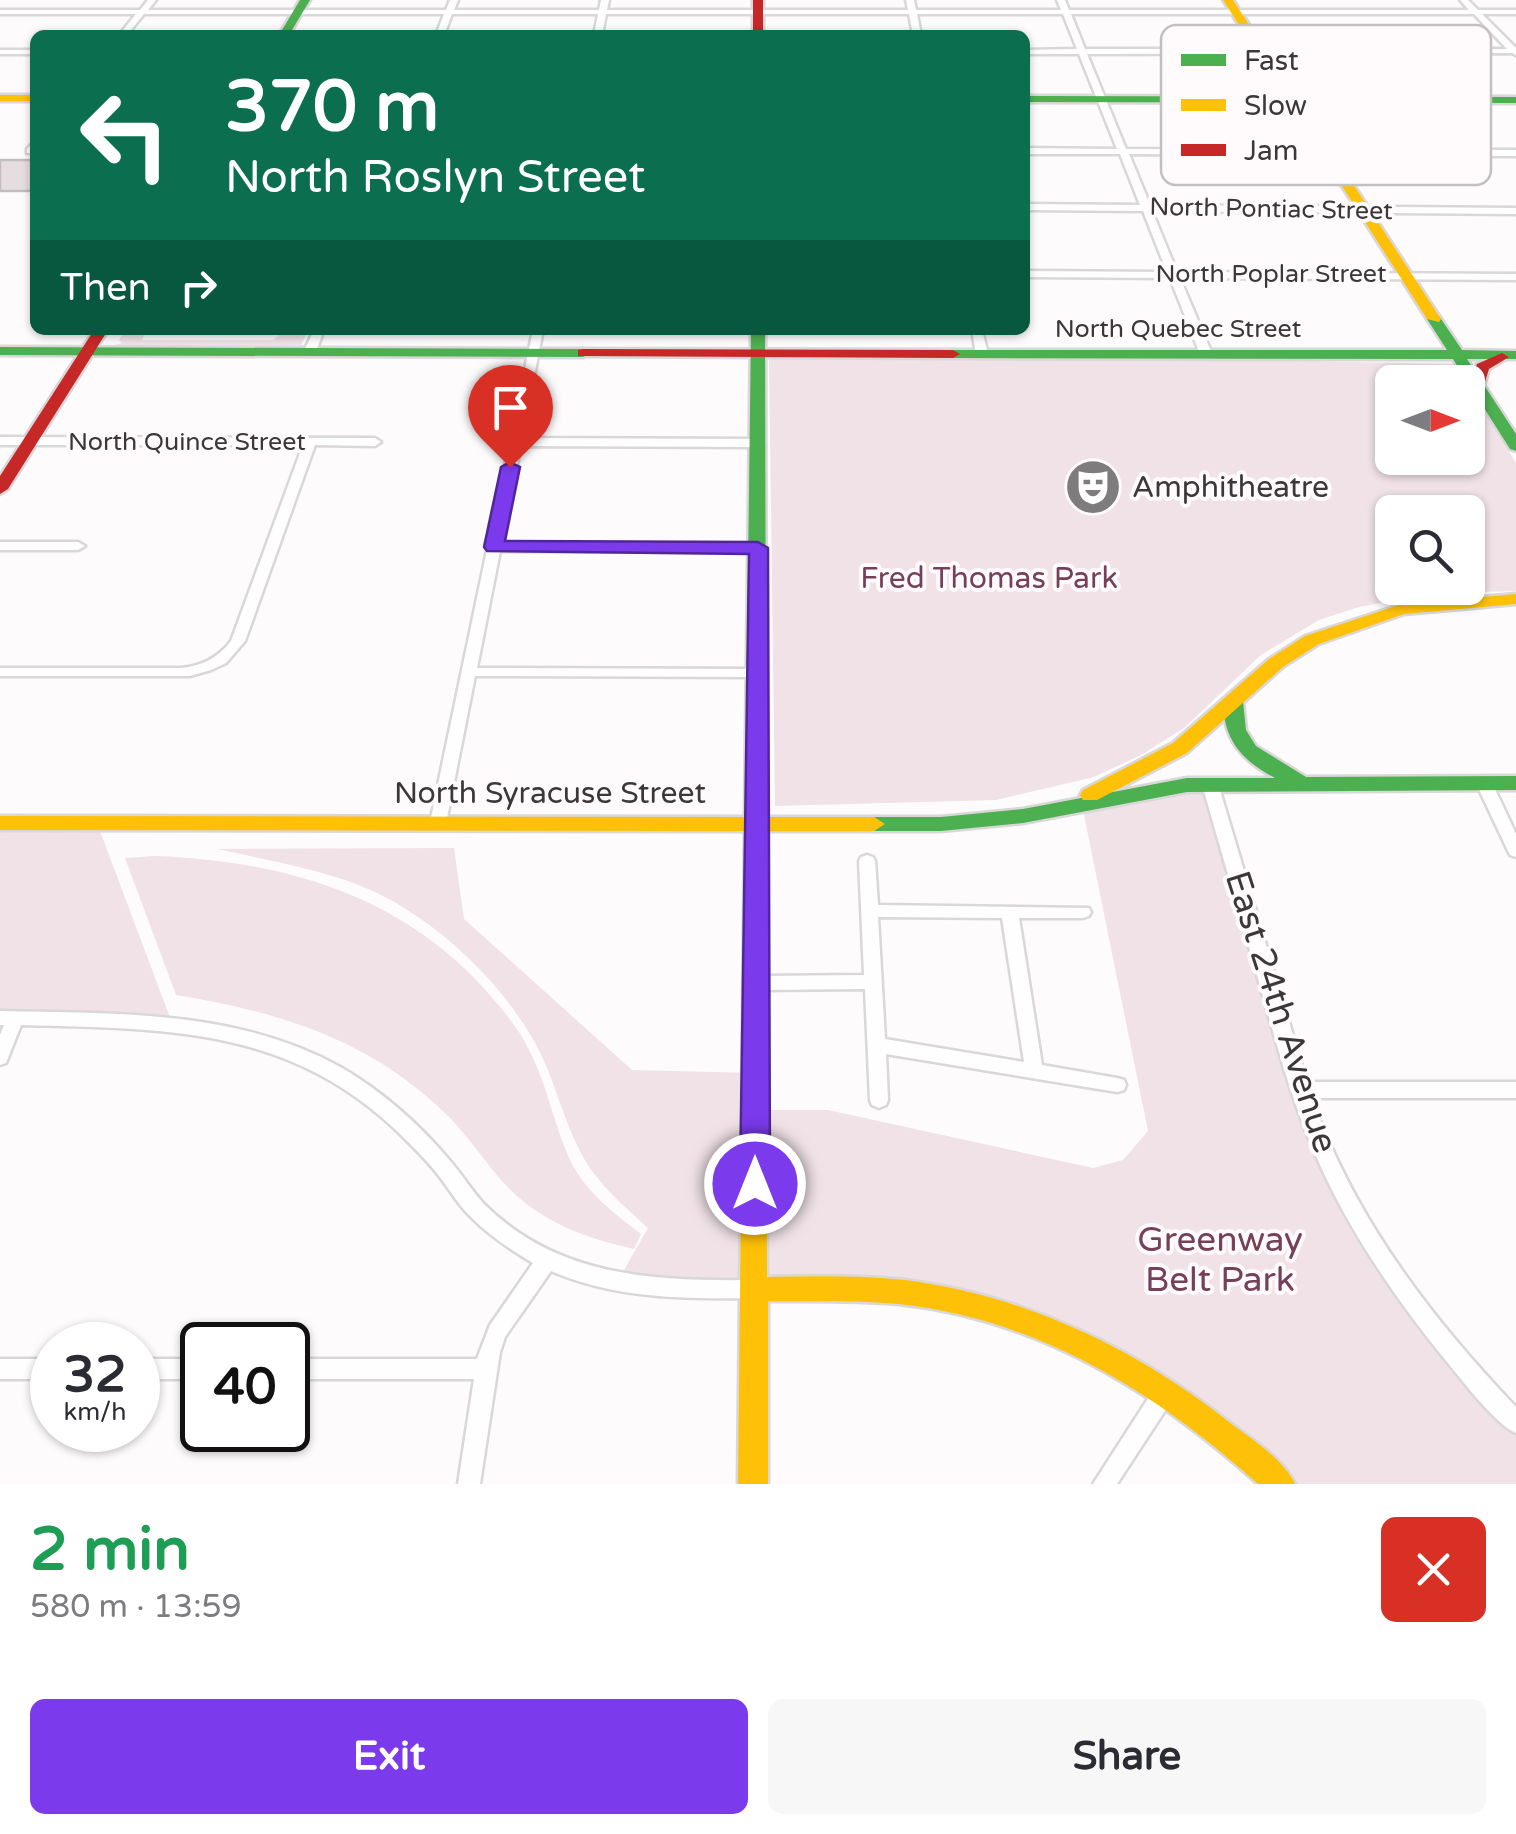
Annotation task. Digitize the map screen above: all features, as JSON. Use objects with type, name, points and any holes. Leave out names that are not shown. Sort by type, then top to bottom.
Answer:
[{"type":"street","points":[[127,30],[152,0]]},
{"type":"street","points":[[442,30],[454,0]]},
{"type":"street","points":[[599,30],[605,0]]},
{"type":"street","points":[[910,0],[916,30]]},
{"type":"street","points":[[1061,0],[1206,354]]},
{"type":"street","points":[[1464,0],[1489,25]]},
{"type":"street","points":[[287,30],[301,6]]},
{"type":"street","points":[[0,12],[301,6],[449,12],[758,6],[912,12],[1232,6],[1516,12]]},
{"type":"street","points":[[1491,27],[1515,51]]},
{"type":"street","points":[[0,52],[30,52]]},
{"type":"street","points":[[1030,52],[1161,52]]},
{"type":"street","points":[[0,98],[30,98]]},
{"type":"street","points":[[1030,99],[1161,99]]},
{"type":"street","points":[[1491,100],[1516,100]]},
{"type":"street","points":[[1030,151],[1161,152]]},
{"type":"street","points":[[1347,185],[1465,365]]},
{"type":"street","name":"North Pontiac Street","points":[[1030,207],[1516,211]]},
{"type":"street","name":"North Poplar Street","points":[[1030,274],[1516,277]]},
{"type":"street","points":[[0,490],[98,335]]},
{"type":"street","points":[[310,351],[317,335]]},
{"type":"street","points":[[438,824],[537,335]]},
{"type":"street","points":[[753,1484],[759,823],[758,335]]},
{"type":"street","points":[[978,335],[982,354]]},
{"type":"street","name":"North Quebec Street","points":[[0,350],[1513,355]]},
{"type":"street","points":[[1485,366],[1513,355]]},
{"type":"street","points":[[1485,397],[1516,446]]},
{"type":"street","name":"North Quince Street","points":[[0,441],[375,442]]},
{"type":"street","points":[[0,672],[181,672],[216,664],[238,641],[310,442]]},
{"type":"street","points":[[516,442],[758,443]]},
{"type":"street","points":[[0,546],[78,546]]},
{"type":"street","points":[[494,547],[758,548]]},
{"type":"street","points":[[1060,809],[1164,758],[1296,649],[1353,623],[1428,605],[1516,599]]},
{"type":"street","points":[[469,672],[758,673]]},
{"type":"street","points":[[1234,701],[1231,727],[1244,751],[1274,770],[1315,782]]},
{"type":"street","points":[[1484,783],[1516,851]]},
{"type":"street","name":"North Syracuse Street","points":[[0,823],[974,822],[1210,784],[1516,783]]},
{"type":"street","name":"East 24th Avenue","points":[[1210,784],[1300,1090],[1330,1165],[1369,1239],[1460,1362],[1516,1422]]},
{"type":"street","points":[[867,860],[879,1100]]},
{"type":"street","points":[[870,912],[1083,912]]},
{"type":"street","points":[[1010,912],[1034,1070]]},
{"type":"street","points":[[756,983],[873,982]]},
{"type":"street","points":[[0,1058],[8,1019],[106,1019],[222,1030],[276,1046],[319,1066],[378,1102],[414,1134],[477,1210],[513,1242],[546,1261],[626,1286],[666,1290],[884,1291],[984,1307],[1070,1337],[1166,1390],[1232,1440],[1280,1484]]},
{"type":"street","points":[[877,1045],[1116,1085]]},
{"type":"street","points":[[1300,1090],[1516,1090]]},
{"type":"street","points":[[469,1484],[484,1369],[498,1332],[546,1261]]},
{"type":"street","points":[[0,1369],[30,1369]]},
{"type":"street","points":[[310,1369],[484,1369]]},
{"type":"street","points":[[1104,1484],[1166,1390]]},
{"type":"green space","points":[[122,335],[144,335],[142,340],[273,340],[280,335],[306,335],[301,345],[111,346],[122,343]]},
{"type":"green space","name":"Fred Thomas Park","points":[[769,359],[1454,364],[1375,365],[1375,475],[1485,475],[1485,413],[1516,463],[1516,591],[1485,592],[1485,495],[1375,495],[1375,604],[1319,620],[1261,655],[1184,728],[1141,755],[1094,777],[996,800],[775,806]]},
{"type":"green space","name":"Greenway Belt Park","points":[[1210,784],[1300,1089],[1366,1234],[1516,1419],[1516,1484],[1280,1484],[1166,1390],[956,1301],[616,1284],[648,1228],[609,1191],[584,1159],[534,1041],[489,979],[451,942],[387,898],[304,868],[218,849],[454,848],[464,919],[632,1070],[756,1073],[756,1110],[828,1110],[1093,1168],[1123,1160],[1148,1131],[1082,805]]},
{"type":"green space","points":[[0,823],[97,823],[172,1023],[0,1018]]},
{"type":"green space","points":[[156,856],[246,865],[331,887],[409,925],[445,952],[479,983],[519,1032],[536,1064],[572,1164],[594,1194],[641,1234],[634,1249],[602,1241],[543,1216],[507,1187],[446,1114],[417,1088],[354,1048],[286,1020],[176,995],[125,858]]},
{"type":"building","points":[[0,160],[30,160],[30,191],[0,191]]},
{"type":"traffic: fast","points":[[287,30],[305,0]]},
{"type":"traffic: fast","points":[[1030,99],[1161,99]]},
{"type":"traffic: fast","points":[[1491,100],[1516,100]]},
{"type":"traffic: fast","points":[[1434,319],[1516,446]]},
{"type":"traffic: fast","points":[[756,733],[758,335]]},
{"type":"traffic: fast","points":[[0,351],[583,353]]},
{"type":"traffic: fast","points":[[953,354],[1516,355]]},
{"type":"traffic: fast","points":[[1233,701],[1236,730],[1249,751],[1270,767],[1296,778]]},
{"type":"traffic: fast","points":[[874,824],[941,824],[1023,816],[1187,785],[1516,783]]},
{"type":"traffic: slow","points":[[1228,0],[1244,25]]},
{"type":"traffic: slow","points":[[0,98],[30,98]]},
{"type":"traffic: slow","points":[[1347,185],[1434,319]]},
{"type":"traffic: slow","points":[[1090,795],[1180,748],[1276,663],[1312,640],[1402,609],[1516,599]]},
{"type":"traffic: slow","points":[[753,1484],[756,733]]},
{"type":"traffic: slow","points":[[0,823],[874,824]]},
{"type":"traffic: slow","points":[[754,1289],[901,1292],[973,1305],[1023,1320],[1070,1339],[1159,1388],[1201,1417],[1280,1484]]},
{"type":"traffic: jam","points":[[758,0],[758,30]]},
{"type":"traffic: jam","points":[[0,489],[98,335]]},
{"type":"traffic: jam","points":[[583,353],[953,354]]},
{"type":"traffic: jam","points":[[1485,366],[1502,357]]},
{"type":"place","name":"Amphitheatre","points":[[1093,487]]},
{"type":"route","points":[[510,467],[494,547],[758,548],[755,1184]]}]
